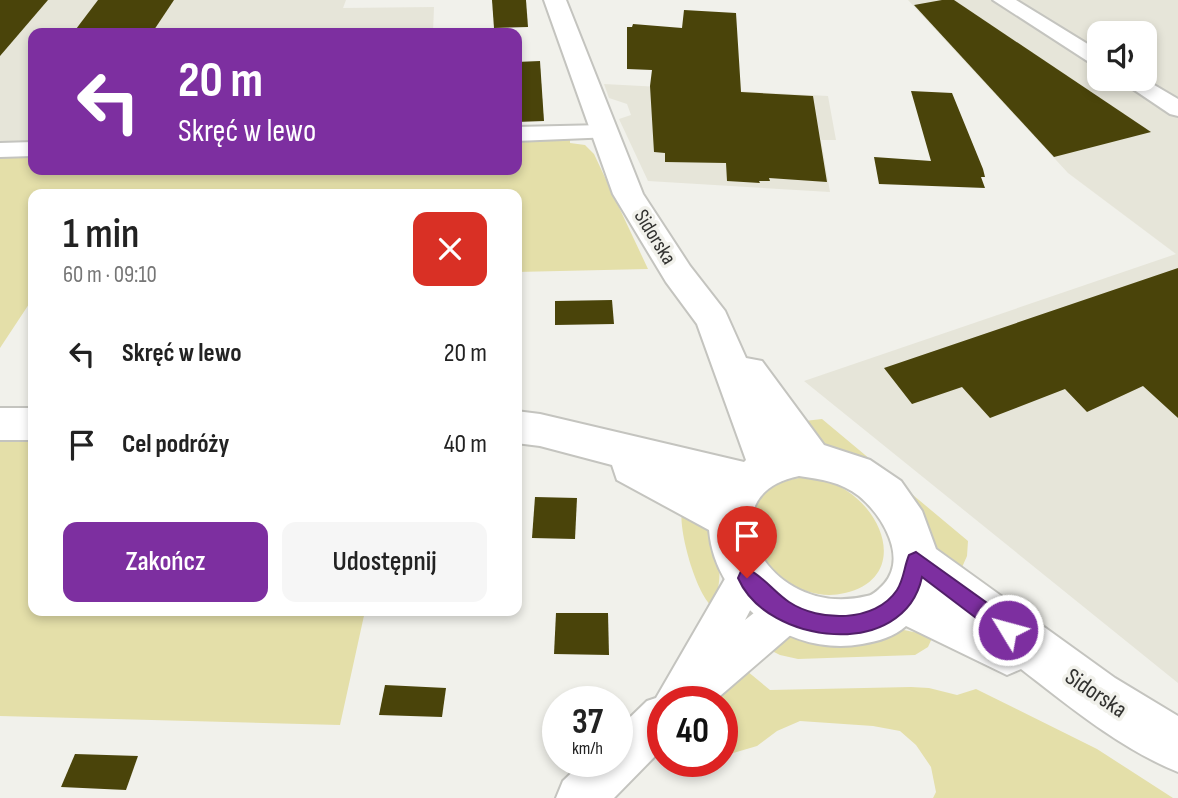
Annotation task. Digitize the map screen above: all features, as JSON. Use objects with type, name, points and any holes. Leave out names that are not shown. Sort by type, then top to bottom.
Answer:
[{"type":"street","name":"Sidorska","points":[[555,0],[628,194],[678,274],[713,320],[749,489]]},
{"type":"street","points":[[1003,0],[1087,52]]},
{"type":"street","points":[[1148,91],[1178,110]]},
{"type":"street","points":[[522,134],[604,132]]},
{"type":"street","points":[[0,150],[28,149]]},
{"type":"street","points":[[713,320],[813,461]]},
{"type":"street","points":[[0,424],[28,424]]},
{"type":"street","points":[[522,428],[584,441],[749,489]]},
{"type":"street","points":[[799,459],[813,461],[831,462],[873,483],[891,499],[904,518],[913,539],[909,580],[881,617],[852,626],[819,624],[787,612],[765,597],[747,578],[736,558],[730,538],[749,489],[799,459]]},
{"type":"street","points":[[687,686],[747,578]]},
{"type":"street","name":"Sidorska","points":[[909,580],[1178,746]]},
{"type":"street","points":[[697,686],[787,612]]},
{"type":"street","points":[[580,798],[647,733]]},
{"type":"shaded area","points":[[0,0],[346,0],[343,8],[434,7],[433,28],[28,28],[28,141],[0,142]]},
{"type":"shaded area","points":[[908,0],[1178,0],[1178,683],[804,381],[1176,254],[1068,173]]},
{"type":"shaded area","points":[[604,84],[828,96],[836,140],[821,140],[830,192],[648,181],[619,119],[631,115],[627,104],[609,98]]},
{"type":"shaded area","points":[[570,139],[570,143],[585,145],[594,154],[648,269],[522,272],[522,189],[28,189],[28,306],[0,348],[0,157],[28,156],[28,175],[522,175],[522,140]]},
{"type":"shaded area","points":[[822,419],[968,541],[967,556],[955,583],[825,446],[796,422]]},
{"type":"shaded area","points":[[0,438],[28,438],[28,616],[364,616],[340,725],[0,716]]},
{"type":"shaded area","points":[[799,478],[825,481],[848,491],[866,507],[878,527],[884,547],[881,567],[868,583],[845,593],[818,594],[793,585],[773,569],[759,548],[753,526],[756,505],[771,488]]},
{"type":"shaded area","points":[[682,510],[702,521],[717,550],[719,586],[712,606],[694,575],[683,531]]},
{"type":"shaded area","points":[[899,629],[933,636],[928,647],[915,655],[798,659],[768,649],[784,639],[799,635]]},
{"type":"shaded area","points":[[747,671],[770,690],[911,687],[957,695],[976,689],[1097,749],[1173,798],[933,798],[936,792],[931,767],[916,745],[900,731],[873,726],[800,721],[777,731],[757,746],[738,752],[738,686],[732,686]]},
{"type":"building","points":[[0,0],[48,0],[0,56]]},
{"type":"building","points":[[98,0],[174,0],[155,28],[77,28]]},
{"type":"building","points":[[492,0],[526,0],[528,27],[494,28]]},
{"type":"building","points":[[954,0],[1151,132],[1054,157],[914,5]]},
{"type":"building","points":[[684,10],[736,13],[741,92],[813,96],[827,182],[769,178],[770,181],[759,181],[760,183],[727,181],[726,163],[665,162],[665,153],[654,152],[650,86],[652,70],[627,69],[627,27],[632,27],[633,24],[682,28]]},
{"type":"building","points":[[540,61],[544,121],[522,122],[522,62]]},
{"type":"building","points":[[911,91],[952,93],[983,169],[985,177],[981,177],[985,188],[879,184],[874,157],[931,161]]},
{"type":"building","points":[[1178,268],[1178,418],[1143,386],[1087,412],[1065,389],[990,418],[962,387],[912,404],[884,368]]},
{"type":"building","points":[[612,300],[614,324],[555,325],[555,301]]},
{"type":"building","points":[[535,497],[577,498],[575,539],[532,538]]},
{"type":"building","points":[[556,613],[608,613],[609,655],[554,654]]},
{"type":"building","points":[[385,685],[446,688],[442,717],[379,715]]},
{"type":"building","points":[[75,754],[138,756],[126,790],[61,787]]},
{"type":"route","points":[[747,578],[765,597],[787,612],[819,624],[852,626],[881,617],[902,600],[912,581],[916,561],[1008,630]]}]
